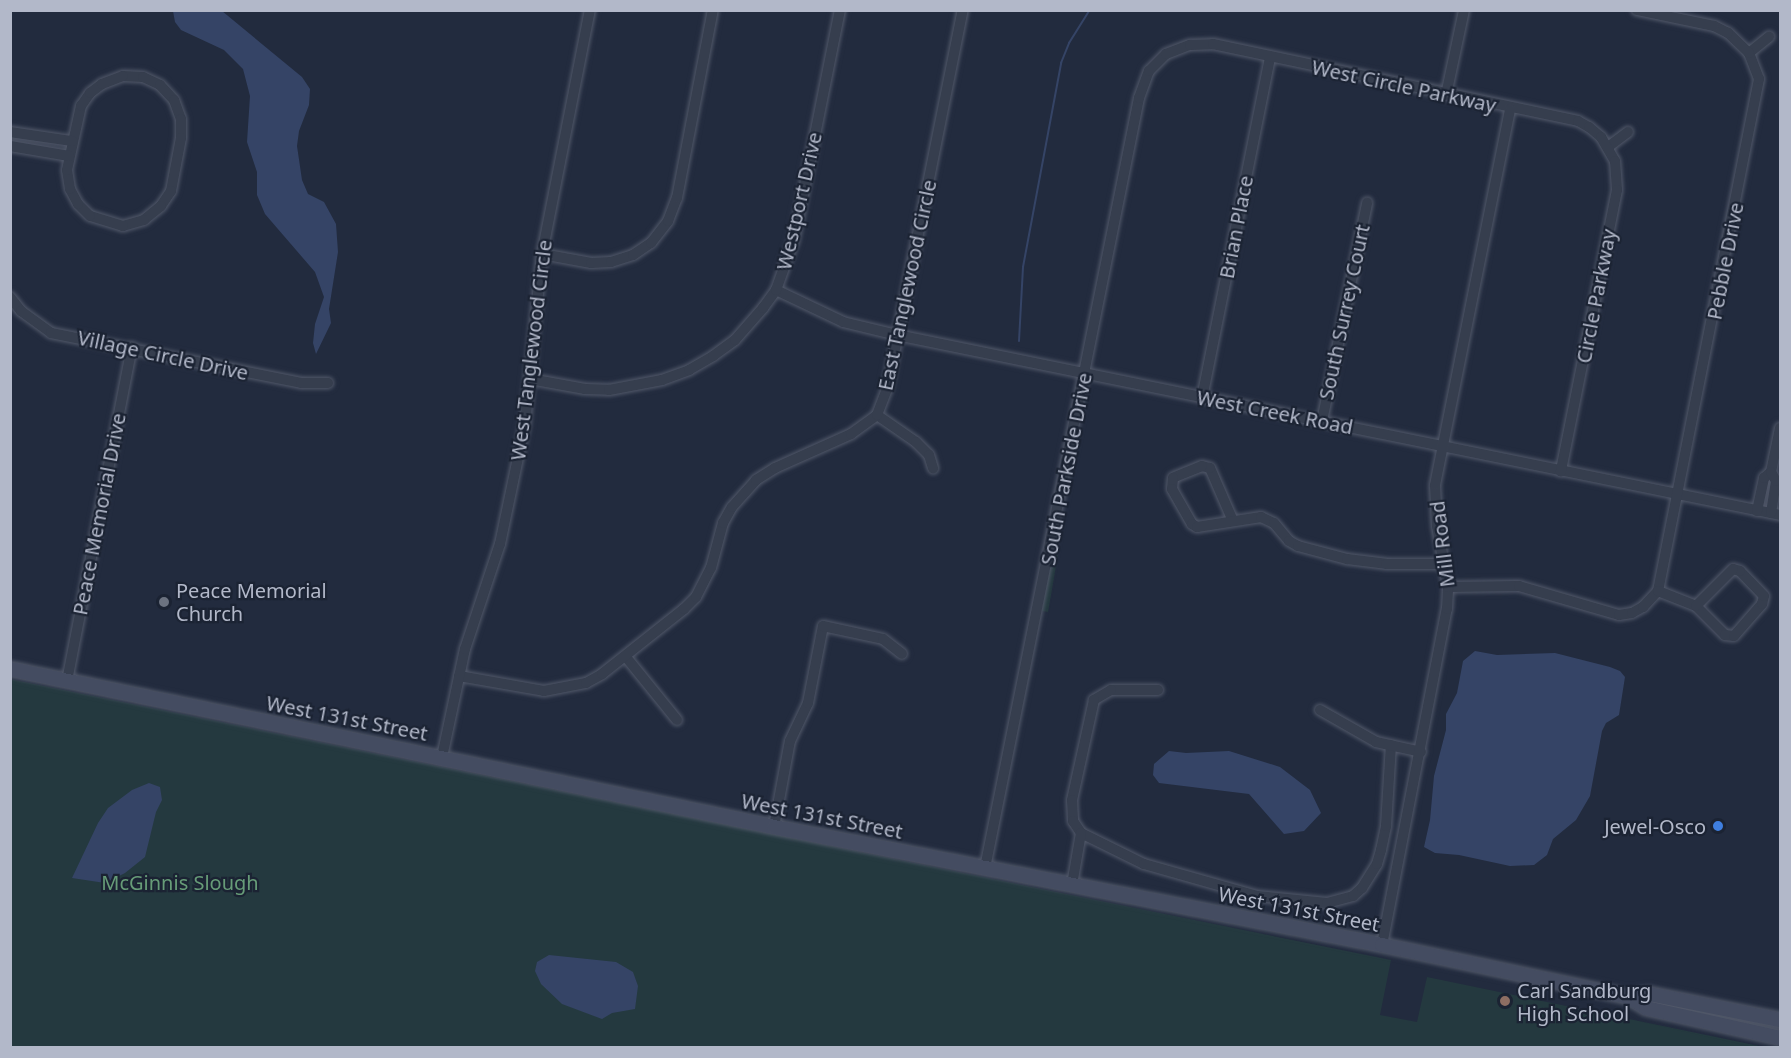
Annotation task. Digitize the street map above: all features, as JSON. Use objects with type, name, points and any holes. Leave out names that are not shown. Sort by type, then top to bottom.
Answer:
[{"type":"street","name":"West Tanglewood Circle","points":[[442,757],[465,649],[500,544],[525,424],[542,254],[590,10]]},
{"type":"street","points":[[542,254],[591,263],[611,262],[633,255],[651,243],[668,221],[677,198],[713,10]]},
{"type":"street","name":"Westport Drive","points":[[530,379],[585,389],[631,388],[680,374],[713,356],[735,340],[776,290],[794,240],[840,10]]},
{"type":"street","name":"East Tanglewood Circle","points":[[459,676],[526,689],[561,689],[586,683],[626,657],[696,597],[711,568],[723,523],[732,507],[756,480],[774,468],[851,434],[877,415],[887,389],[963,10]]},
{"type":"street","points":[[1446,95],[1464,10]]},
{"type":"street","points":[[1637,10],[1714,26],[1728,33],[1749,53],[1769,37]]},
{"type":"street","name":"West Circle Parkway","points":[[1149,71],[1166,54],[1190,45],[1214,44],[1510,109],[1578,121],[1589,127],[1608,147]]},
{"type":"street","name":"Pebble Drive","points":[[1658,591],[1758,94],[1759,79],[1749,53]]},
{"type":"street","name":"Brian Place","points":[[1202,398],[1270,57]]},
{"type":"street","name":"South Parkside Drive","points":[[985,868],[1139,98],[1149,71]]},
{"type":"street","points":[[123,76],[143,77],[160,85],[174,100],[181,119],[181,138],[171,191],[161,206],[144,220],[123,226],[90,216],[78,204],[70,189],[67,170],[69,156],[81,106],[90,93],[102,84],[123,76]]},
{"type":"street","name":"Mill Road","points":[[1383,945],[1448,609],[1448,586],[1435,506],[1435,485],[1510,109]]},
{"type":"street","points":[[10,132],[72,141]]},
{"type":"street","points":[[1608,147],[1628,132]]},
{"type":"street","points":[[10,146],[69,156]]},
{"type":"street","name":"Circle Parkway","points":[[1561,471],[1617,190],[1618,176],[1608,147]]},
{"type":"street","name":"South Surrey Court","points":[[1322,421],[1367,203]]},
{"type":"street","name":"West Creek Road","points":[[776,290],[843,322],[897,335],[1776,514]]},
{"type":"street","name":"Village Circle Drive","points":[[10,297],[21,310],[51,333],[132,347],[301,383],[328,383]]},
{"type":"street","name":"Peace Memorial Drive","points":[[67,681],[132,347]]},
{"type":"street","points":[[877,415],[916,442],[929,455],[933,468]]},
{"type":"street","points":[[1757,511],[1764,478],[1771,472],[1780,428]]},
{"type":"street","points":[[1233,521],[1210,468],[1202,466],[1173,478],[1172,489],[1192,524],[1202,527],[1261,517],[1274,523],[1289,542],[1347,559],[1386,564],[1445,564]]},
{"type":"street","points":[[1771,472],[1776,481],[1776,514]]},
{"type":"street","points":[[1448,586],[1519,586],[1619,615],[1632,613],[1643,607],[1658,591],[1696,606],[1725,635],[1734,636],[1762,604],[1764,596],[1740,571],[1733,570],[1696,606]]},
{"type":"street","points":[[774,827],[790,741],[808,703],[823,626],[883,639],[902,654]]},
{"type":"street","points":[[626,657],[677,720]]},
{"type":"street","name":"West 131st Street","points":[[10,669],[774,827],[1383,945],[1628,997],[1646,1008],[1780,1038]]},
{"type":"street","points":[[1158,690],[1111,690],[1094,700],[1071,812],[1072,821],[1082,833],[1123,855],[1168,873],[1267,897],[1314,903],[1340,901],[1353,896],[1362,888],[1377,864],[1386,826],[1391,745]]},
{"type":"street","points":[[1320,710],[1376,742],[1421,752]]},
{"type":"street","points":[[1072,885],[1082,833]]},
{"type":"street","name":"West 131st Street","points":[[1628,997],[1649,994],[1780,1020]]},
{"type":"green space","points":[[1053,554],[1058,555],[1048,612],[1042,611]]},
{"type":"green space","name":"McGinnis Slough","points":[[10,679],[1391,960],[1380,1015],[1417,1022],[1427,977],[1764,1047],[11,1047]]},
{"type":"water","points":[[173,11],[222,11],[302,77],[310,89],[309,105],[299,131],[297,146],[302,180],[308,194],[324,202],[336,224],[338,252],[329,309],[331,323],[316,354],[313,343],[315,324],[324,297],[315,272],[265,214],[257,195],[257,172],[247,142],[250,96],[243,69],[224,50],[181,30],[175,22]]},
{"type":"water","points":[[1475,651],[1497,655],[1555,653],[1610,667],[1620,671],[1625,677],[1619,715],[1606,723],[1602,731],[1590,796],[1576,820],[1553,839],[1547,855],[1534,865],[1510,866],[1459,855],[1435,853],[1424,847],[1430,820],[1434,776],[1446,730],[1446,714],[1457,693],[1463,661]]},
{"type":"water","points":[[1169,751],[1186,753],[1229,751],[1280,767],[1310,790],[1321,813],[1304,831],[1284,834],[1249,794],[1159,783],[1153,775],[1154,764]]},
{"type":"water","points":[[149,783],[160,787],[162,800],[156,812],[145,857],[125,873],[105,883],[72,878],[98,823],[108,808],[132,790]]},
{"type":"water","points":[[549,955],[616,962],[633,972],[638,986],[635,1009],[612,1013],[602,1019],[562,1004],[541,984],[535,971],[537,962]]},
{"type":"waterway","points":[[1019,341],[1023,267],[1061,63],[1069,43],[1090,10]]},
{"type":"place","name":"Peace Memorial Church","points":[[164,602]]},
{"type":"place","name":"Jewel-Osco","points":[[1718,826]]},
{"type":"place","name":"Carl Sandburg High School","points":[[1505,1001]]}]
